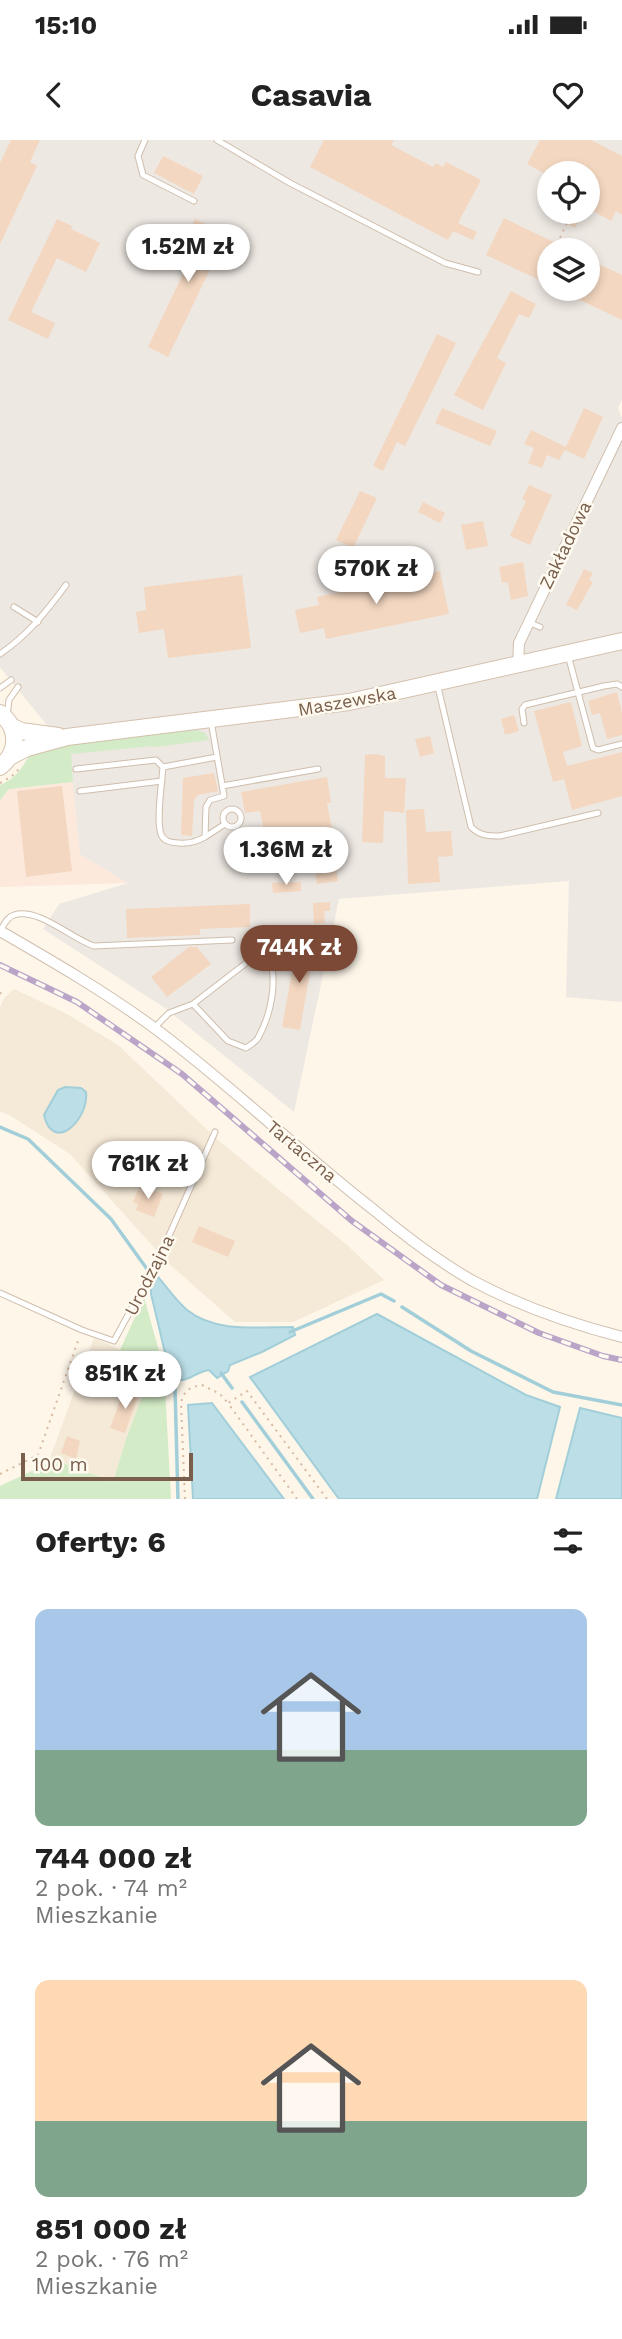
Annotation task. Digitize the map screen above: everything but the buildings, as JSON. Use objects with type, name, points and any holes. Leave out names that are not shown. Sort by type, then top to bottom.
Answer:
[{"type":"street","name":"Zakładowa","points":[[518,665],[517,648],[528,622],[622,428]]},
{"type":"street","name":"Maszewska","points":[[6,762],[27,748],[67,737],[349,702],[622,641]]},
{"type":"street","name":"Maszewska","points":[[6,719],[21,731],[67,737]]},
{"type":"street","points":[[6,719],[15,744],[6,762]]},
{"type":"street","name":"Tartaczna","points":[[0,931],[95,986],[154,1028],[347,1189],[436,1258],[474,1281],[518,1302],[580,1326],[622,1338]]},
{"type":"lane","points":[[145,140],[138,156],[143,175],[194,201]]},
{"type":"lane","points":[[217,140],[290,183],[445,263],[478,272]]},
{"type":"lane","points":[[0,654],[20,641],[66,585]]},
{"type":"lane","points":[[14,607],[38,622]]},
{"type":"lane","points":[[528,622],[540,627]]},
{"type":"lane","points":[[568,653],[593,748],[598,750],[622,744]]},
{"type":"lane","points":[[0,688],[11,680]]},
{"type":"lane","points":[[437,683],[471,827],[477,832],[486,836],[500,836],[598,814]]},
{"type":"lane","points":[[524,723],[523,706],[617,684],[622,687]]},
{"type":"lane","points":[[6,719],[9,700],[18,687]]},
{"type":"lane","points":[[211,721],[224,796],[230,809],[239,813],[241,822],[233,828],[225,824]]},
{"type":"lane","points":[[163,767],[217,757]]},
{"type":"lane","points":[[76,769],[156,760],[163,767],[161,835],[166,841],[196,842],[225,824]]},
{"type":"lane","points":[[222,786],[318,769]]},
{"type":"lane","points":[[80,791],[162,781]]},
{"type":"lane","points":[[205,837],[206,807],[210,800],[224,796]]},
{"type":"lane","points":[[225,824],[224,814],[230,809]]},
{"type":"lane","points":[[0,931],[7,919],[15,915],[32,914],[94,946],[232,940]]},
{"type":"lane","points":[[154,1028],[169,1013],[193,1004],[259,953],[269,957],[273,966],[274,988],[268,1012],[257,1040],[246,1048],[228,1041],[193,1004]]},
{"type":"lane","name":"Urodzajna","points":[[0,1293],[82,1330],[114,1341],[160,1256],[215,1132]]},
{"type":"path","points":[[0,994],[3,989]]},
{"type":"path","points":[[0,1474],[38,1455],[82,1330]]},
{"type":"path","points":[[186,1499],[181,1403],[187,1390],[202,1385],[220,1394],[228,1403],[298,1499]]},
{"type":"path","points":[[228,1403],[247,1391],[327,1499]]},
{"type":"shaded area","points":[[0,140],[622,140],[622,399],[618,408],[622,418],[622,1002],[566,997],[569,881],[339,899],[294,1112],[165,1008],[43,929],[59,904],[128,883],[80,854],[70,754],[0,667]]},
{"type":"shaded area","points":[[73,782],[80,854],[129,883],[0,887],[0,800],[9,789]]},
{"type":"shaded area","points":[[14,989],[65,1013],[118,1045],[219,1141],[347,1245],[384,1280],[293,1322],[235,1322],[167,1262],[70,1154],[0,1111],[0,1007],[5,997]]},
{"type":"shaded area","points":[[94,1338],[154,1365],[113,1482],[50,1458]]},
{"type":"green space","points":[[190,728],[205,733],[212,746],[208,740],[71,754],[73,782],[9,789],[0,800],[0,785],[18,772],[30,753],[67,744]]},
{"type":"green space","points":[[144,1297],[164,1369],[171,1499],[0,1499],[0,1486],[47,1464],[50,1458],[113,1482],[154,1365],[120,1350]]},
{"type":"water","points":[[65,1087],[81,1088],[86,1092],[85,1103],[82,1113],[70,1129],[55,1132],[44,1115],[58,1090]]},
{"type":"water","points":[[158,1277],[187,1310],[198,1317],[237,1327],[293,1327],[295,1335],[230,1365],[228,1371],[217,1378],[209,1370],[182,1380],[171,1378],[151,1294],[151,1288]]},
{"type":"water","points":[[377,1314],[526,1395],[560,1407],[537,1499],[339,1499],[250,1377]]},
{"type":"water","points":[[212,1403],[284,1499],[193,1499],[188,1405]]},
{"type":"water","points":[[580,1408],[622,1418],[622,1499],[556,1499]]},
{"type":"waterway","points":[[0,1127],[28,1139],[111,1219],[147,1269]]},
{"type":"waterway","points":[[290,1332],[381,1294],[394,1301]]},
{"type":"waterway","points":[[402,1307],[471,1351],[553,1392],[622,1405]]},
{"type":"waterway","points":[[221,1373],[232,1388]]},
{"type":"waterway","points":[[175,1388],[178,1499]]},
{"type":"waterway","points":[[242,1402],[313,1499]]},
{"type":"railway","points":[[0,965],[77,1002],[182,1074],[352,1221],[441,1285],[539,1333],[622,1360]]}]
